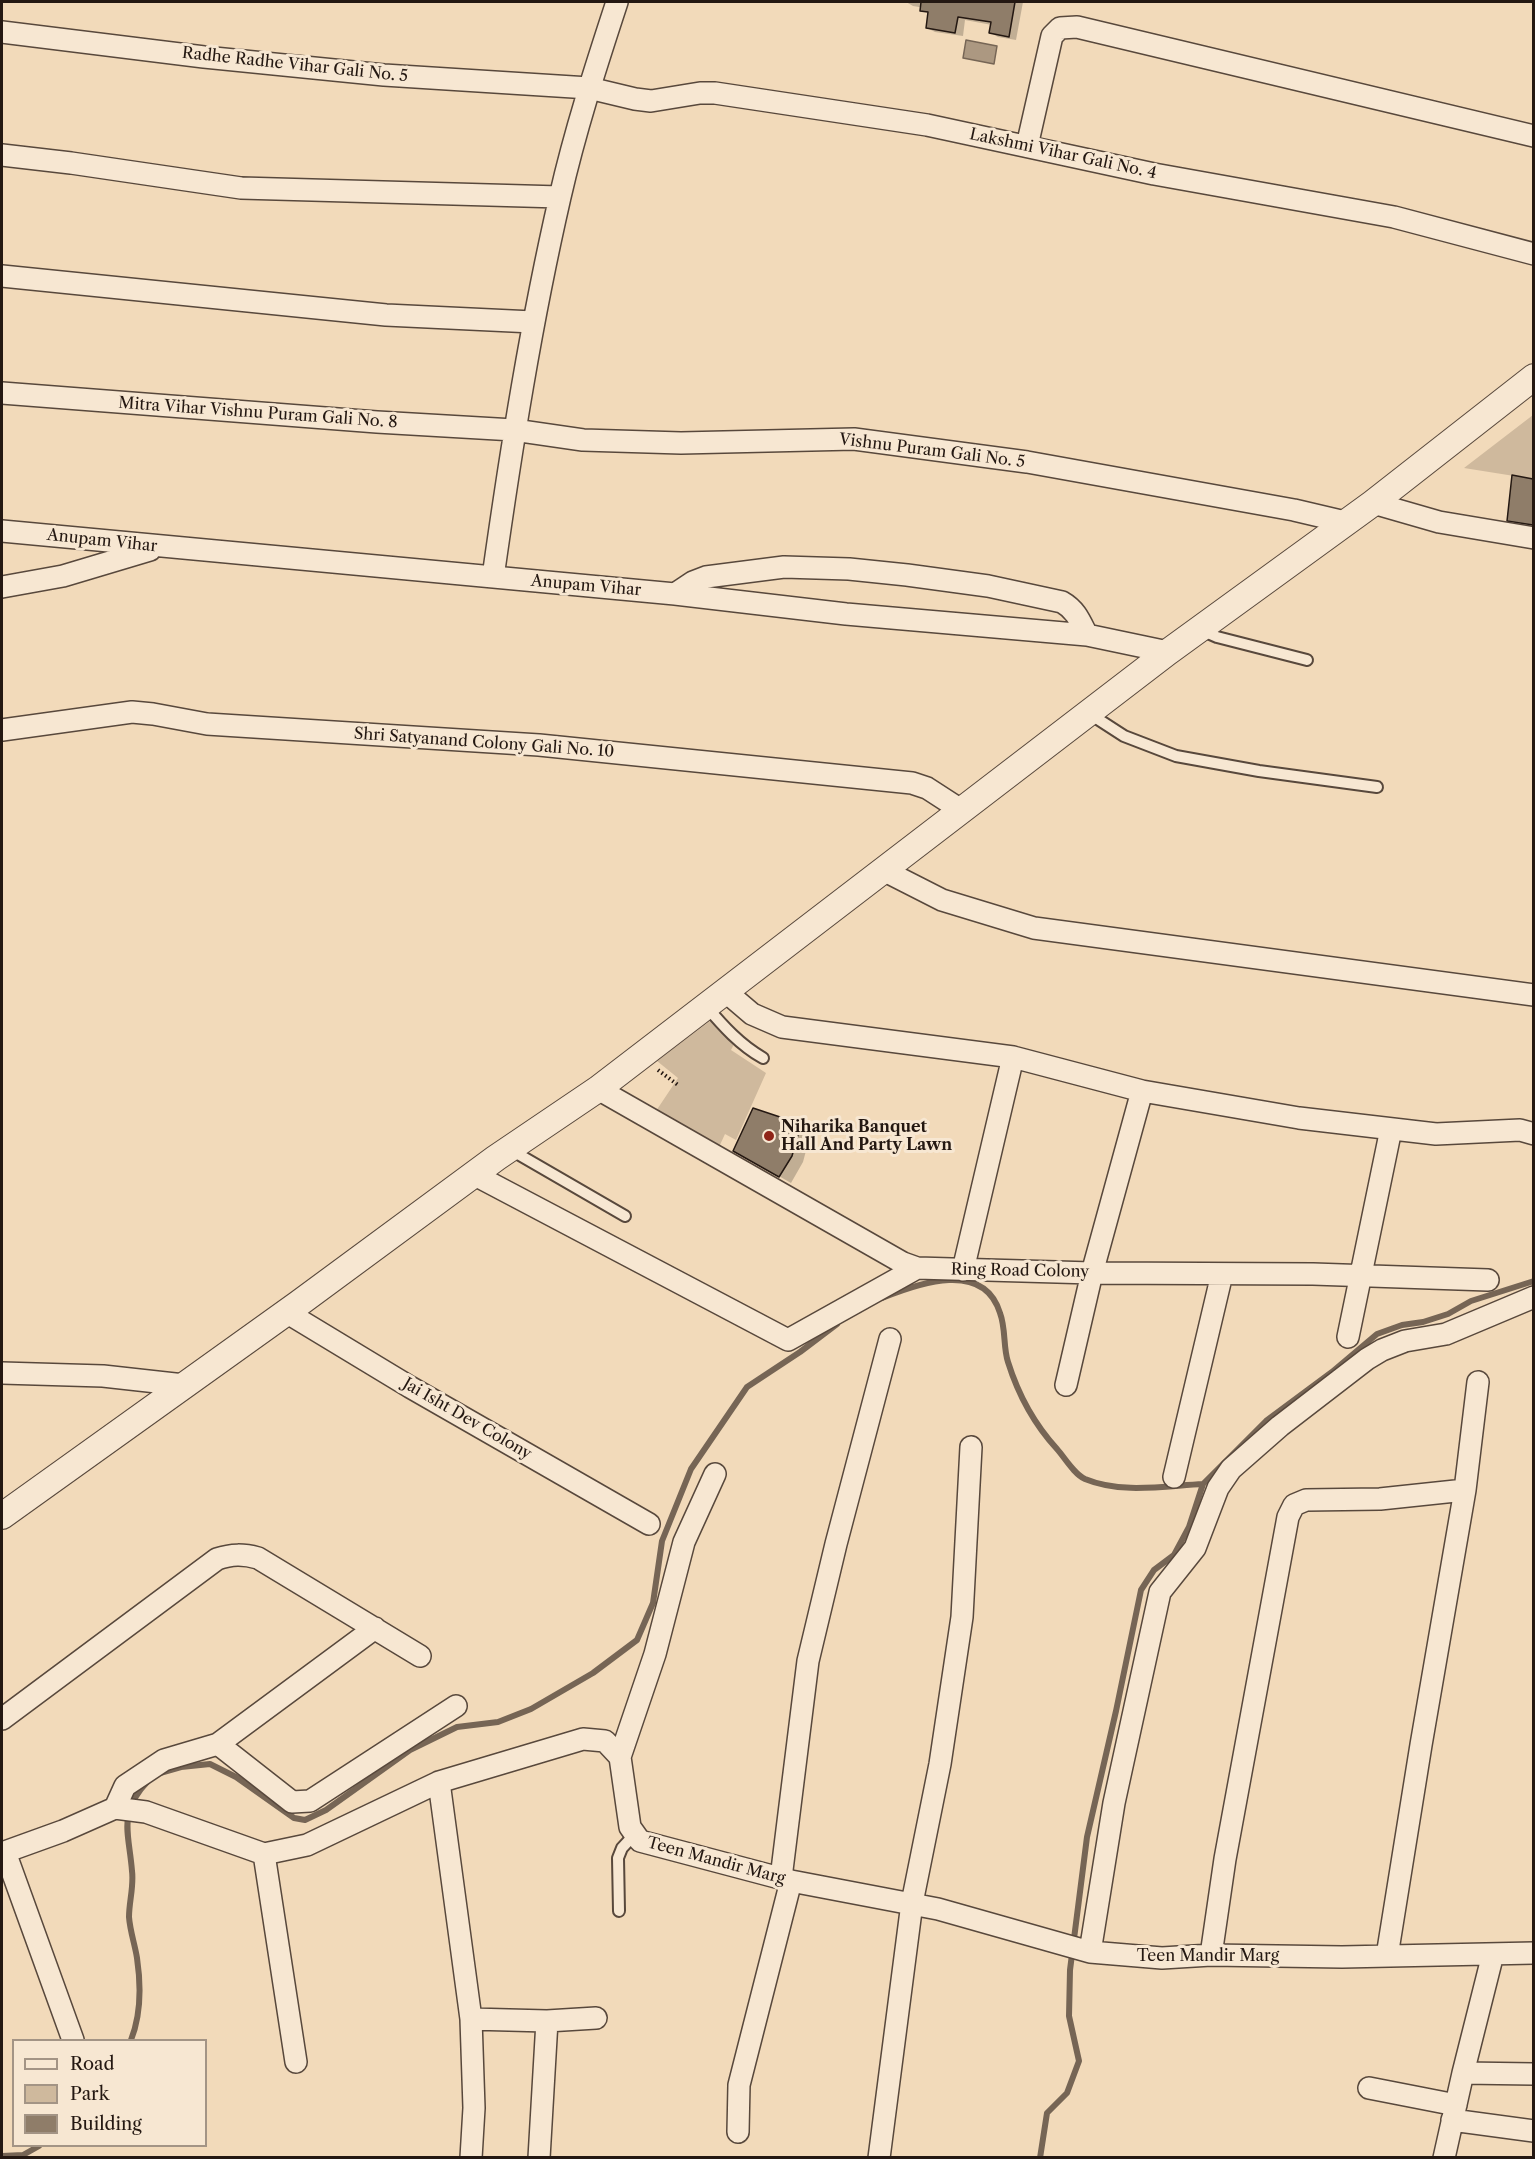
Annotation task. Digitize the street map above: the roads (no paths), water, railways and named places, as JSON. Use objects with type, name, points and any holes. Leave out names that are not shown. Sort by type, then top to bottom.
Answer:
[{"type":"street","points":[[493,577],[514,430],[533,322],[560,197],[589,88],[617,2]]},
{"type":"street","points":[[1027,146],[1052,36],[1060,28],[1077,27],[1533,136]]},
{"type":"street","name":"Radhe Radhe Vihar Gali No. 5","points":[[2,32],[204,57],[373,74],[589,88]]},
{"type":"street","name":"Lakshmi Vihar Gali No. 4","points":[[589,88],[651,101],[700,93],[715,93],[927,125],[1154,174],[1394,217],[1533,254]]},
{"type":"street","points":[[2,155],[241,188],[560,197]]},
{"type":"street","points":[[2,276],[386,315],[533,322]]},
{"type":"street","points":[[6,1510],[286,1312],[509,1148],[598,1089],[1168,652],[1373,503],[1533,377]]},
{"type":"street","name":"Mitra Vihar Vishnu Puram Gali No. 8","points":[[2,393],[354,421],[514,430]]},
{"type":"street","name":"Vishnu Puram Gali No. 5","points":[[514,430],[583,440],[681,443],[854,439],[1049,466],[1294,510],[1345,522]]},
{"type":"street","points":[[1373,503],[1439,522],[1533,538]]},
{"type":"street","name":"Anupam Vihar","points":[[2,531],[675,594],[846,614],[1087,635],[1168,652]]},
{"type":"street","points":[[2,587],[63,576],[159,547]]},
{"type":"street","points":[[675,594],[693,582],[706,577],[784,567],[849,569],[988,586],[1062,602],[1071,607],[1087,635]]},
{"type":"street","name":"Shri Satyanand Colony Gali No. 10","points":[[2,729],[132,712],[207,724],[561,747],[912,783],[927,788],[961,810]]},
{"type":"street","points":[[883,870],[942,900],[1034,928],[1533,995]]},
{"type":"street","points":[[716,998],[782,1027],[1013,1058],[1142,1091],[1299,1118],[1437,1134],[1520,1130],[1533,1134]]},
{"type":"street","points":[[963,1270],[1013,1058]]},
{"type":"street","name":"Ring Road Colony","points":[[598,1089],[903,1263],[917,1268],[1488,1280]]},
{"type":"street","points":[[1066,1385],[1092,1273],[1142,1091]]},
{"type":"street","points":[[1348,1337],[1391,1129]]},
{"type":"street","points":[[473,1174],[788,1340],[917,1268]]},
{"type":"street","points":[[1174,1477],[1222,1274]]},
{"type":"street","points":[[1080,1949],[1161,1592],[1195,1548],[1218,1488],[1231,1469],[1280,1426],[1382,1350],[1405,1341],[1446,1334],[1533,1296]]},
{"type":"street","name":"Jai Isht Dev Colony","points":[[286,1312],[410,1387],[649,1524]]},
{"type":"street","points":[[738,2132],[739,2085],[786,1880],[808,1661],[890,1339]]},
{"type":"street","points":[[2,1373],[104,1376],[184,1385]]},
{"type":"street","points":[[1387,1956],[1465,1490],[1478,1382]]},
{"type":"street","points":[[879,2157],[912,1903],[940,1764],[962,1617],[971,1447]]},
{"type":"street","points":[[73,2039],[3,1852],[119,1808],[146,1812],[264,1854],[307,1845],[439,1782],[583,1739],[604,1741],[620,1757],[655,1654],[684,1542],[715,1474]]},
{"type":"street","points":[[1211,1955],[1227,1848],[1288,1517],[1294,1505],[1306,1500],[1380,1499],[1465,1490]]},
{"type":"street","points":[[2,1719],[217,1559],[231,1554],[244,1554],[258,1558],[420,1656]]},
{"type":"street","points":[[119,1808],[125,1786],[164,1760],[218,1744],[375,1628]]},
{"type":"street","points":[[218,1744],[292,1802],[310,1801],[456,1706]]},
{"type":"street","name":"Teen Mandir Marg","points":[[620,1757],[630,1827],[640,1841],[786,1880],[912,1903],[1080,1949],[1162,1958],[1211,1955],[1387,1956],[1533,1953]]},
{"type":"street","points":[[439,1782],[471,2019],[474,2108],[471,2157]]},
{"type":"street","points":[[264,1854],[296,2062]]},
{"type":"street","points":[[1444,2157],[1493,1954]]},
{"type":"street","points":[[471,2019],[547,2021],[596,2018]]},
{"type":"street","points":[[539,2157],[547,2021]]},
{"type":"street","points":[[1463,2073],[1533,2074]]},
{"type":"street","points":[[1369,2088],[1454,2113],[1533,2131]]},
{"type":"lane","points":[[1200,629],[1216,637],[1307,660]]},
{"type":"lane","points":[[1088,713],[1124,736],[1176,756],[1259,771],[1377,787]]},
{"type":"lane","points":[[716,998],[728,1031],[752,1052],[764,1058]]},
{"type":"lane","points":[[509,1148],[625,1216]]},
{"type":"lane","points":[[619,1911],[618,1858],[622,1848],[635,1834]]},
{"type":"waterway","points":[[882,1298],[931,1282],[965,1281],[980,1286],[992,1297],[1000,1313],[1006,1356],[1028,1408],[1049,1440],[1073,1470],[1081,1477],[1099,1484],[1143,1488],[1203,1484],[1266,1421],[1332,1372],[1377,1334],[1402,1325],[1423,1322],[1448,1314],[1471,1301],[1534,1281]]},
{"type":"waterway","points":[[160,1773],[181,1767],[210,1764],[236,1777],[294,1818],[305,1820],[326,1810],[410,1750],[457,1727],[498,1722],[531,1709],[593,1673],[637,1640],[653,1603],[662,1541],[691,1469],[747,1387],[837,1324]]},
{"type":"waterway","points":[[1040,2158],[1047,2113],[1067,2093],[1079,2061],[1069,2016],[1070,1970],[1087,1837],[1141,1590],[1154,1570],[1174,1555],[1189,1527],[1203,1484]]},
{"type":"waterway","points":[[131,2039],[137,2020],[139,1979],[129,1917],[132,1877],[127,1823],[132,1803],[149,1780]]},
{"type":"waterway","points":[[2,2156],[23,2155],[37,2147]]},
{"type":"place","name":"Niharika Banquet Hall And Party Lawn","points":[[769,1136]]}]
